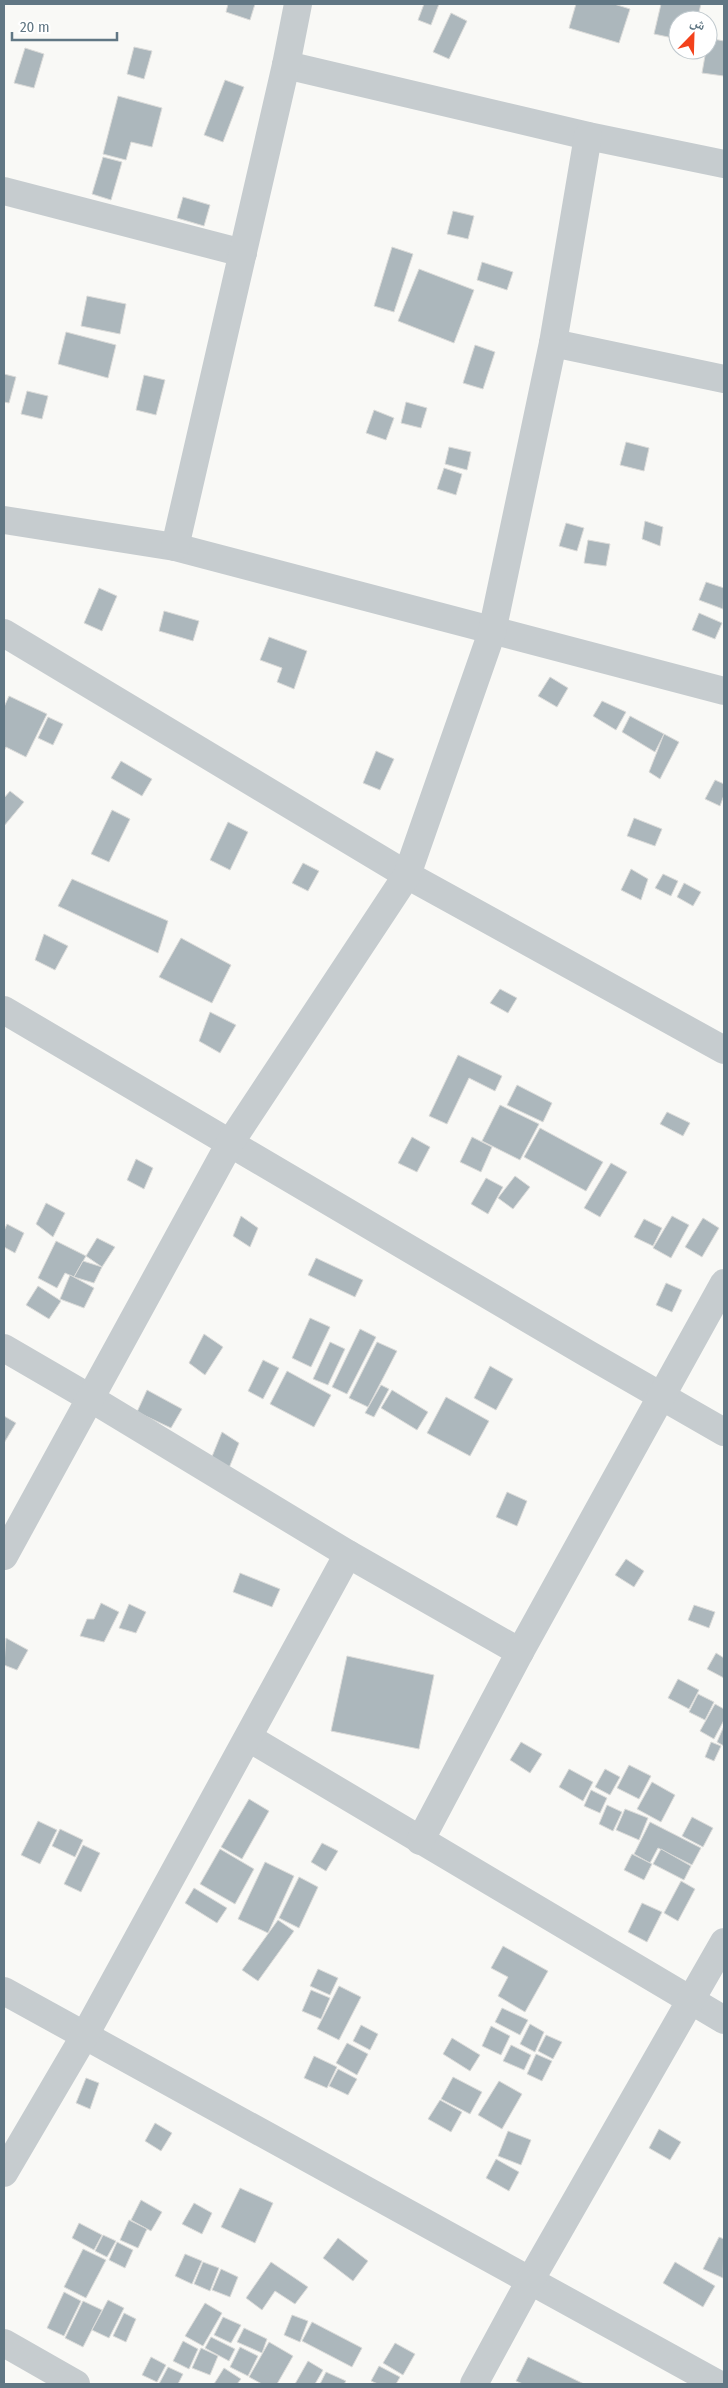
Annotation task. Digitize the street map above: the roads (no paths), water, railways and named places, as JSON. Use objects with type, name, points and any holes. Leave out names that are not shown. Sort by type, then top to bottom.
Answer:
[{"type":"street","points":[[174,548],[286,65],[298,4]]},
{"type":"street","points":[[286,65],[588,136],[724,164]]},
{"type":"street","points":[[4,1556],[230,1143],[407,875],[492,632],[553,344],[588,136]]},
{"type":"street","points":[[4,191],[243,253]]},
{"type":"street","points":[[553,344],[724,379]]},
{"type":"street","points":[[4,520],[174,548],[724,691]]},
{"type":"street","points":[[4,633],[407,875],[724,1050]]},
{"type":"street","points":[[4,1010],[724,1432]]},
{"type":"street","points":[[420,1841],[520,1652],[724,1283]]},
{"type":"street","points":[[4,1348],[348,1554],[520,1652]]},
{"type":"street","points":[[4,2173],[85,2036],[348,1554]]},
{"type":"street","points":[[249,1738],[724,2020]]},
{"type":"street","points":[[474,2384],[531,2279],[692,2001],[724,1942]]},
{"type":"street","points":[[4,1991],[531,2279],[718,2384]]},
{"type":"street","points":[[4,2343],[76,2384]]}]
